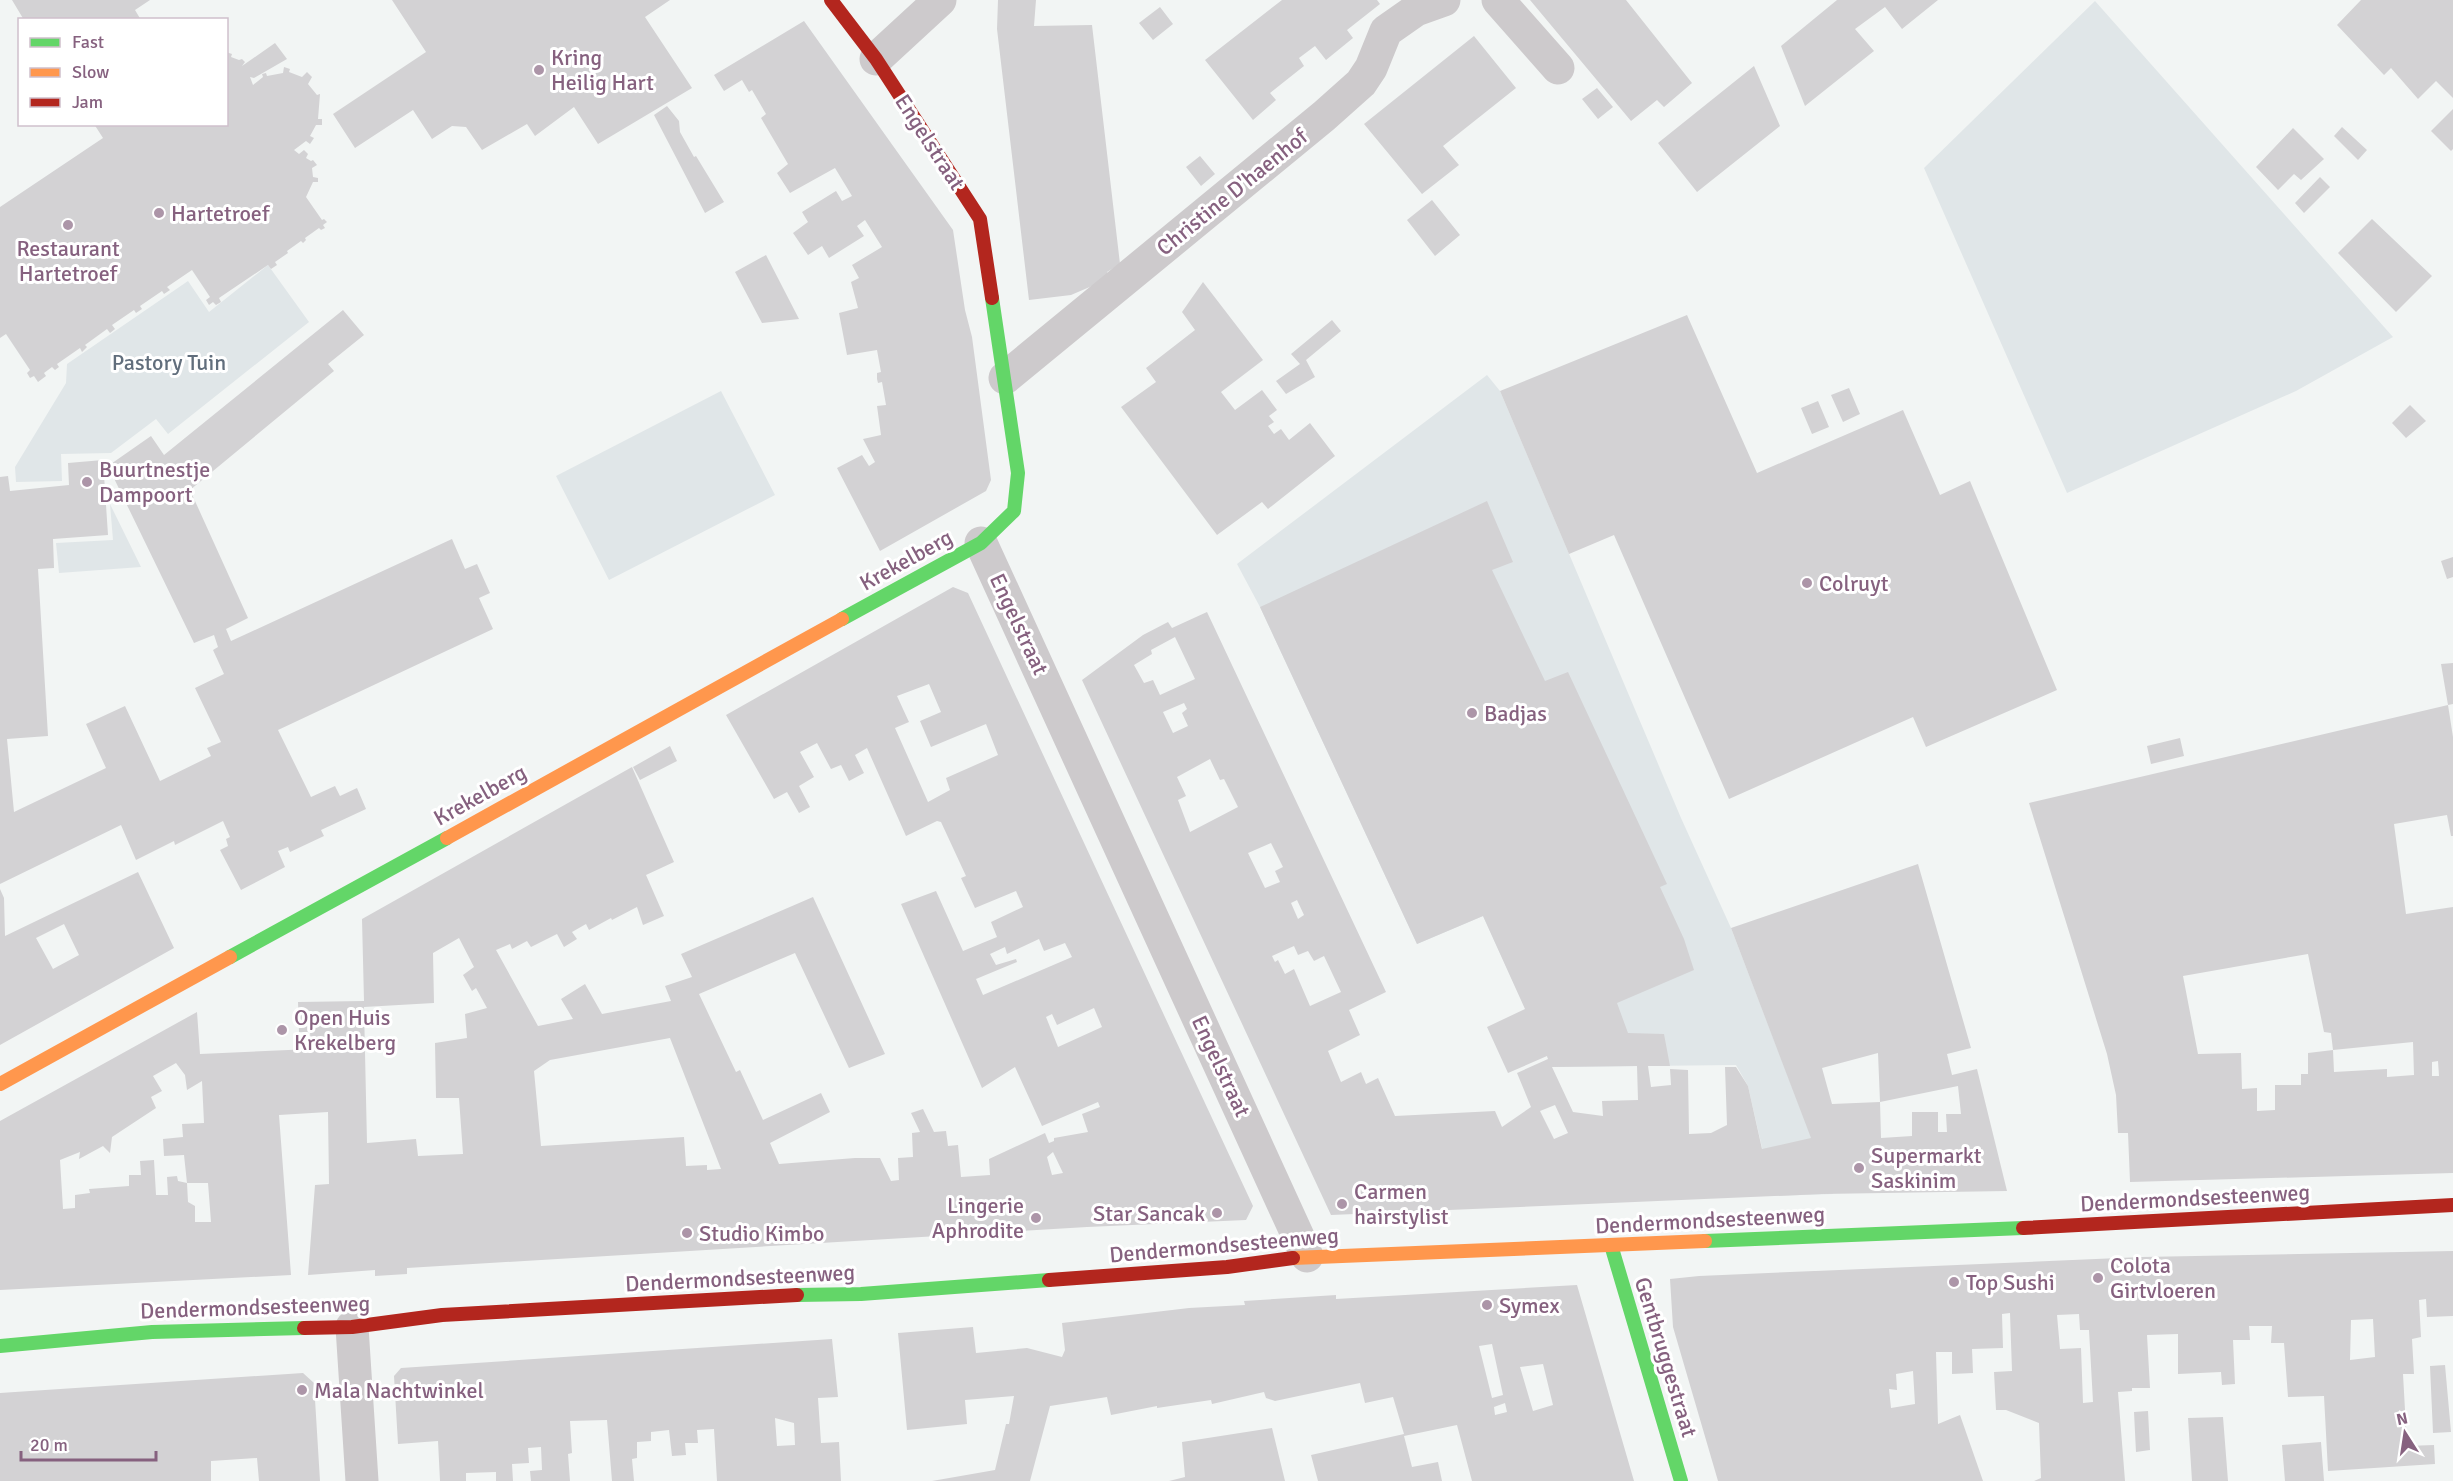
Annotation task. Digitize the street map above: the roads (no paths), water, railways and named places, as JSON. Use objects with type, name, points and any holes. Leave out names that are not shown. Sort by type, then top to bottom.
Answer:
[{"type":"main road","name":"Engelstraat","points":[[831,0],[876,59],[980,219],[1018,473],[1014,511],[981,543]]},
{"type":"main road","name":"Krekelberg","points":[[0,1084],[981,543]]},
{"type":"main road","name":"Dendermondsesteenweg","points":[[0,1346],[152,1332],[352,1328],[442,1315],[752,1296],[872,1293],[1227,1267],[1307,1256],[2085,1226],[2453,1205]]},
{"type":"main road","name":"Gentbruggestraat","points":[[1611,1245],[1681,1481]]},
{"type":"street","points":[[876,59],[940,0]]},
{"type":"street","name":"Christine D'haenhof","points":[[1005,378],[1324,116],[1361,83],[1371,68],[1386,31],[1416,10],[1444,0]]},
{"type":"street","points":[[1498,0],[1558,68]]},
{"type":"street","name":"Engelstraat","points":[[981,543],[1307,1256]]},
{"type":"street","points":[[352,1328],[362,1481]]},
{"type":"place","name":"Kring Heilig Hart","points":[[539,70]]},
{"type":"place","name":"Hartetroef","points":[[159,213]]},
{"type":"place","name":"Restaurant Hartetroef","points":[[68,225]]},
{"type":"place","name":"Buurtnestje Dampoort","points":[[87,482]]},
{"type":"place","name":"Colruyt","points":[[1807,583]]},
{"type":"place","name":"Badjas","points":[[1472,713]]},
{"type":"place","name":"Open Huis Krekelberg","points":[[282,1030]]},
{"type":"place","name":"Supermarkt Saskinim","points":[[1859,1168]]},
{"type":"place","name":"Carmen hairstylist","points":[[1342,1204]]},
{"type":"place","name":"Star Sancak","points":[[1217,1213]]},
{"type":"place","name":"Lingerie Aphrodite","points":[[1036,1218]]},
{"type":"place","name":"Studio Kimbo","points":[[687,1233]]},
{"type":"place","name":"Colota Girtvloeren","points":[[2098,1278]]},
{"type":"place","name":"Top Sushi","points":[[1954,1282]]},
{"type":"place","name":"Symex","points":[[1487,1305]]},
{"type":"place","name":"Mala Nachtwinkel","points":[[302,1390]]},
{"type":"park label","name":"Pastory Tuin","points":[[169,362]]}]
